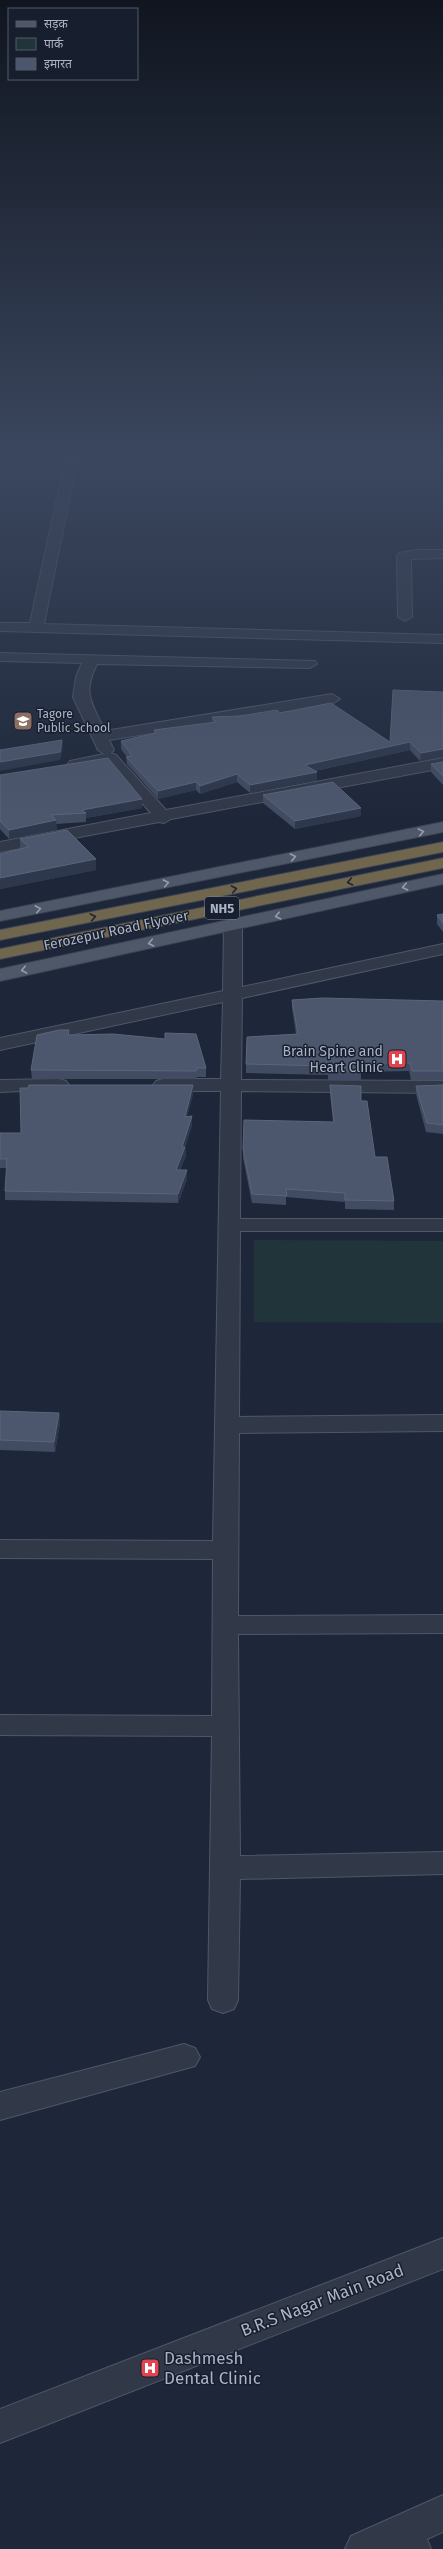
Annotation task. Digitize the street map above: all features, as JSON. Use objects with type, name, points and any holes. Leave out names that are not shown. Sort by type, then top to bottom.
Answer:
[{"type":"highway","name":"Ferozepur Road Flyover","points":[[0,935],[443,847]]},
{"type":"highway","name":"Ferozepur Road Flyover","points":[[0,954],[443,863]]},
{"type":"main road","points":[[0,916],[443,827]]},
{"type":"main road","points":[[0,975],[233,926],[443,879]]},
{"type":"street","points":[[36,629],[46,580]]},
{"type":"street","points":[[404,580],[405,617]]},
{"type":"street","points":[[0,627],[443,640]]},
{"type":"street","points":[[0,657],[310,664]]},
{"type":"street","points":[[92,658],[83,677],[81,697],[110,758],[164,818]]},
{"type":"street","points":[[99,737],[332,698]]},
{"type":"street","points":[[59,767],[110,758]]},
{"type":"street","points":[[0,847],[164,818],[443,764]]},
{"type":"street","points":[[223,2000],[226,1868],[225,1625],[231,1225],[233,926]]},
{"type":"street","points":[[0,1044],[443,949]]},
{"type":"street","points":[[0,1086],[80,1085]]},
{"type":"street","points":[[143,1085],[443,1087]]},
{"type":"street","points":[[231,1225],[443,1225]]},
{"type":"street","points":[[228,1425],[443,1423]]},
{"type":"street","points":[[0,1549],[226,1550]]},
{"type":"street","points":[[225,1625],[443,1624]]},
{"type":"street","points":[[0,1725],[226,1726]]},
{"type":"street","points":[[226,1868],[443,1863]]},
{"type":"street","points":[[0,2106],[184,2057]]},
{"type":"street","name":"B.R.S Nagar Main Road","points":[[0,2426],[443,2253]]},
{"type":"street","points":[[364,2549],[408,2540],[443,2513]]},
{"type":"green space","points":[[254,1240],[443,1241],[443,1323],[254,1322]]},
{"type":"building","points":[[393,690],[443,692],[443,749],[421,753],[410,742],[305,765],[317,772],[250,785],[237,774],[200,786],[196,782],[158,791],[126,757],[132,756],[121,741],[156,733],[154,730],[216,722],[212,717],[240,716],[277,710],[280,713],[331,703],[390,742]]},
{"type":"building","points":[[62,740],[60,752],[0,762],[0,750]]},
{"type":"building","points":[[108,758],[142,799],[82,810],[86,813],[51,815],[56,820],[9,830],[0,821],[0,775]]},
{"type":"building","points":[[443,762],[443,776],[431,764]]},
{"type":"building","points":[[333,782],[361,808],[295,821],[263,795]]},
{"type":"building","points":[[67,830],[96,859],[0,878],[0,854],[29,847],[20,839]]},
{"type":"building","points":[[443,914],[443,923],[437,915]]},
{"type":"building","points":[[322,998],[443,1001],[443,1071],[412,1071],[410,1063],[361,1063],[361,1071],[329,1071],[328,1066],[246,1064],[247,1037],[298,1034],[292,1000]]},
{"type":"building","points":[[59,1030],[69,1030],[68,1035],[113,1034],[165,1039],[165,1033],[196,1034],[206,1068],[197,1068],[196,1071],[31,1070],[37,1035]]},
{"type":"building","points":[[29,1085],[193,1085],[185,1117],[192,1116],[182,1147],[185,1147],[176,1170],[187,1170],[178,1194],[5,1191],[7,1159],[0,1159],[0,1133],[21,1133],[20,1088],[28,1088]]},
{"type":"building","points":[[330,1085],[361,1086],[361,1101],[367,1101],[375,1157],[387,1157],[394,1201],[345,1200],[345,1193],[286,1189],[287,1196],[252,1194],[243,1149],[244,1120],[334,1122]]},
{"type":"building","points":[[443,1085],[443,1125],[427,1123],[416,1086]]},
{"type":"building","points":[[0,1411],[59,1413],[54,1442],[0,1440]]},
{"type":"place","name":"Tagore Public School","points":[[23,721]]},
{"type":"place","name":"Brain Spine and Heart Clinic","points":[[397,1059]]},
{"type":"place","name":"Dashmesh Dental Clinic","points":[[150,2368]]}]
